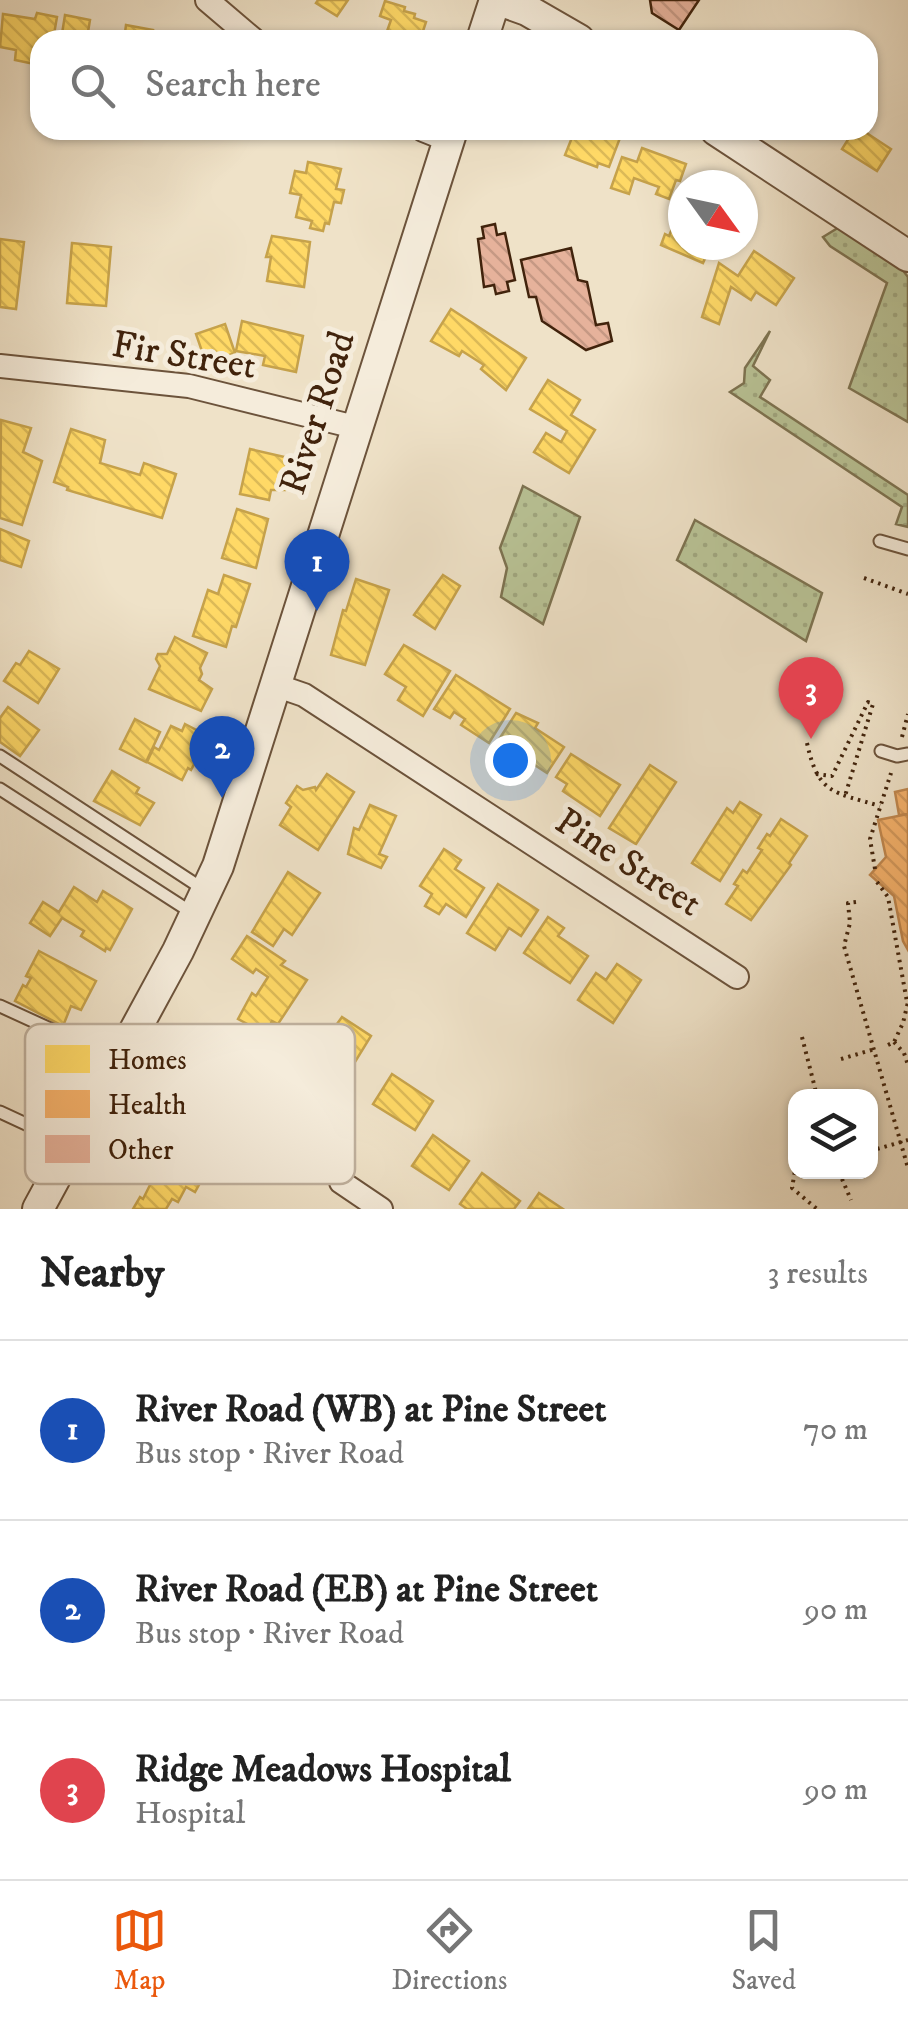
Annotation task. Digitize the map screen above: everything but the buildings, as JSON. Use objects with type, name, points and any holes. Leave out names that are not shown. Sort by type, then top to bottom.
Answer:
[{"type":"street","points":[[207,0],[242,30]]},
{"type":"street","points":[[486,30],[497,0],[527,10],[562,30]]},
{"type":"street","name":"River Road","points":[[137,1024],[201,903],[276,685],[439,140]]},
{"type":"street","points":[[731,140],[908,256]]},
{"type":"street","name":"Fir Street","points":[[0,366],[188,386],[354,427]]},
{"type":"street","name":"Pine Street","points":[[276,685],[304,695],[737,977]]},
{"type":"street","name":"River Road","points":[[38,1209],[51,1184]]},
{"type":"street","points":[[344,1184],[381,1209]]},
{"type":"lane","points":[[880,541],[908,550]]},
{"type":"lane","points":[[881,751],[897,756],[908,754]]},
{"type":"lane","points":[[0,756],[201,903]]},
{"type":"lane","points":[[0,789],[201,903]]},
{"type":"lane","points":[[0,1006],[39,1024]]},
{"type":"lane","points":[[0,1112],[25,1124]]},
{"type":"path","points":[[864,578],[908,594]]},
{"type":"path","points":[[816,774],[832,776],[868,702],[873,704],[845,796]]},
{"type":"path","points":[[902,742],[908,714]]},
{"type":"path","points":[[807,742],[816,774],[825,786],[880,806]]},
{"type":"path","points":[[875,869],[870,839],[893,768]]},
{"type":"path","points":[[877,885],[888,897],[908,1002],[903,1023],[891,1044],[901,1049],[908,1066]]},
{"type":"path","points":[[856,902],[848,904],[850,923],[844,946],[908,1168]]},
{"type":"path","points":[[802,1037],[815,1089]]},
{"type":"path","points":[[842,1059],[874,1050]]},
{"type":"path","points":[[878,1149],[908,1140]]},
{"type":"path","points":[[791,1179],[794,1191],[817,1209]]},
{"type":"path","points":[[842,1179],[851,1200]]},
{"type":"green space","points":[[841,226],[898,264],[908,277],[908,422],[849,388],[887,283],[830,246],[823,237]]},
{"type":"green space","points":[[770,331],[753,366],[770,380],[760,397],[908,495],[908,527],[896,524],[902,507],[730,392],[744,383],[745,368]]},
{"type":"green space","points":[[523,486],[580,517],[543,624],[501,597],[507,568],[500,548]]},
{"type":"green space","points":[[695,520],[822,593],[806,641],[677,560]]},
{"type":"place","name":"River Road (WB) at Pine Street","points":[[317,611]]},
{"type":"place","name":"Ridge Meadows Hospital","points":[[811,739]]},
{"type":"place","name":"River Road (EB) at Pine Street","points":[[222,798]]}]
